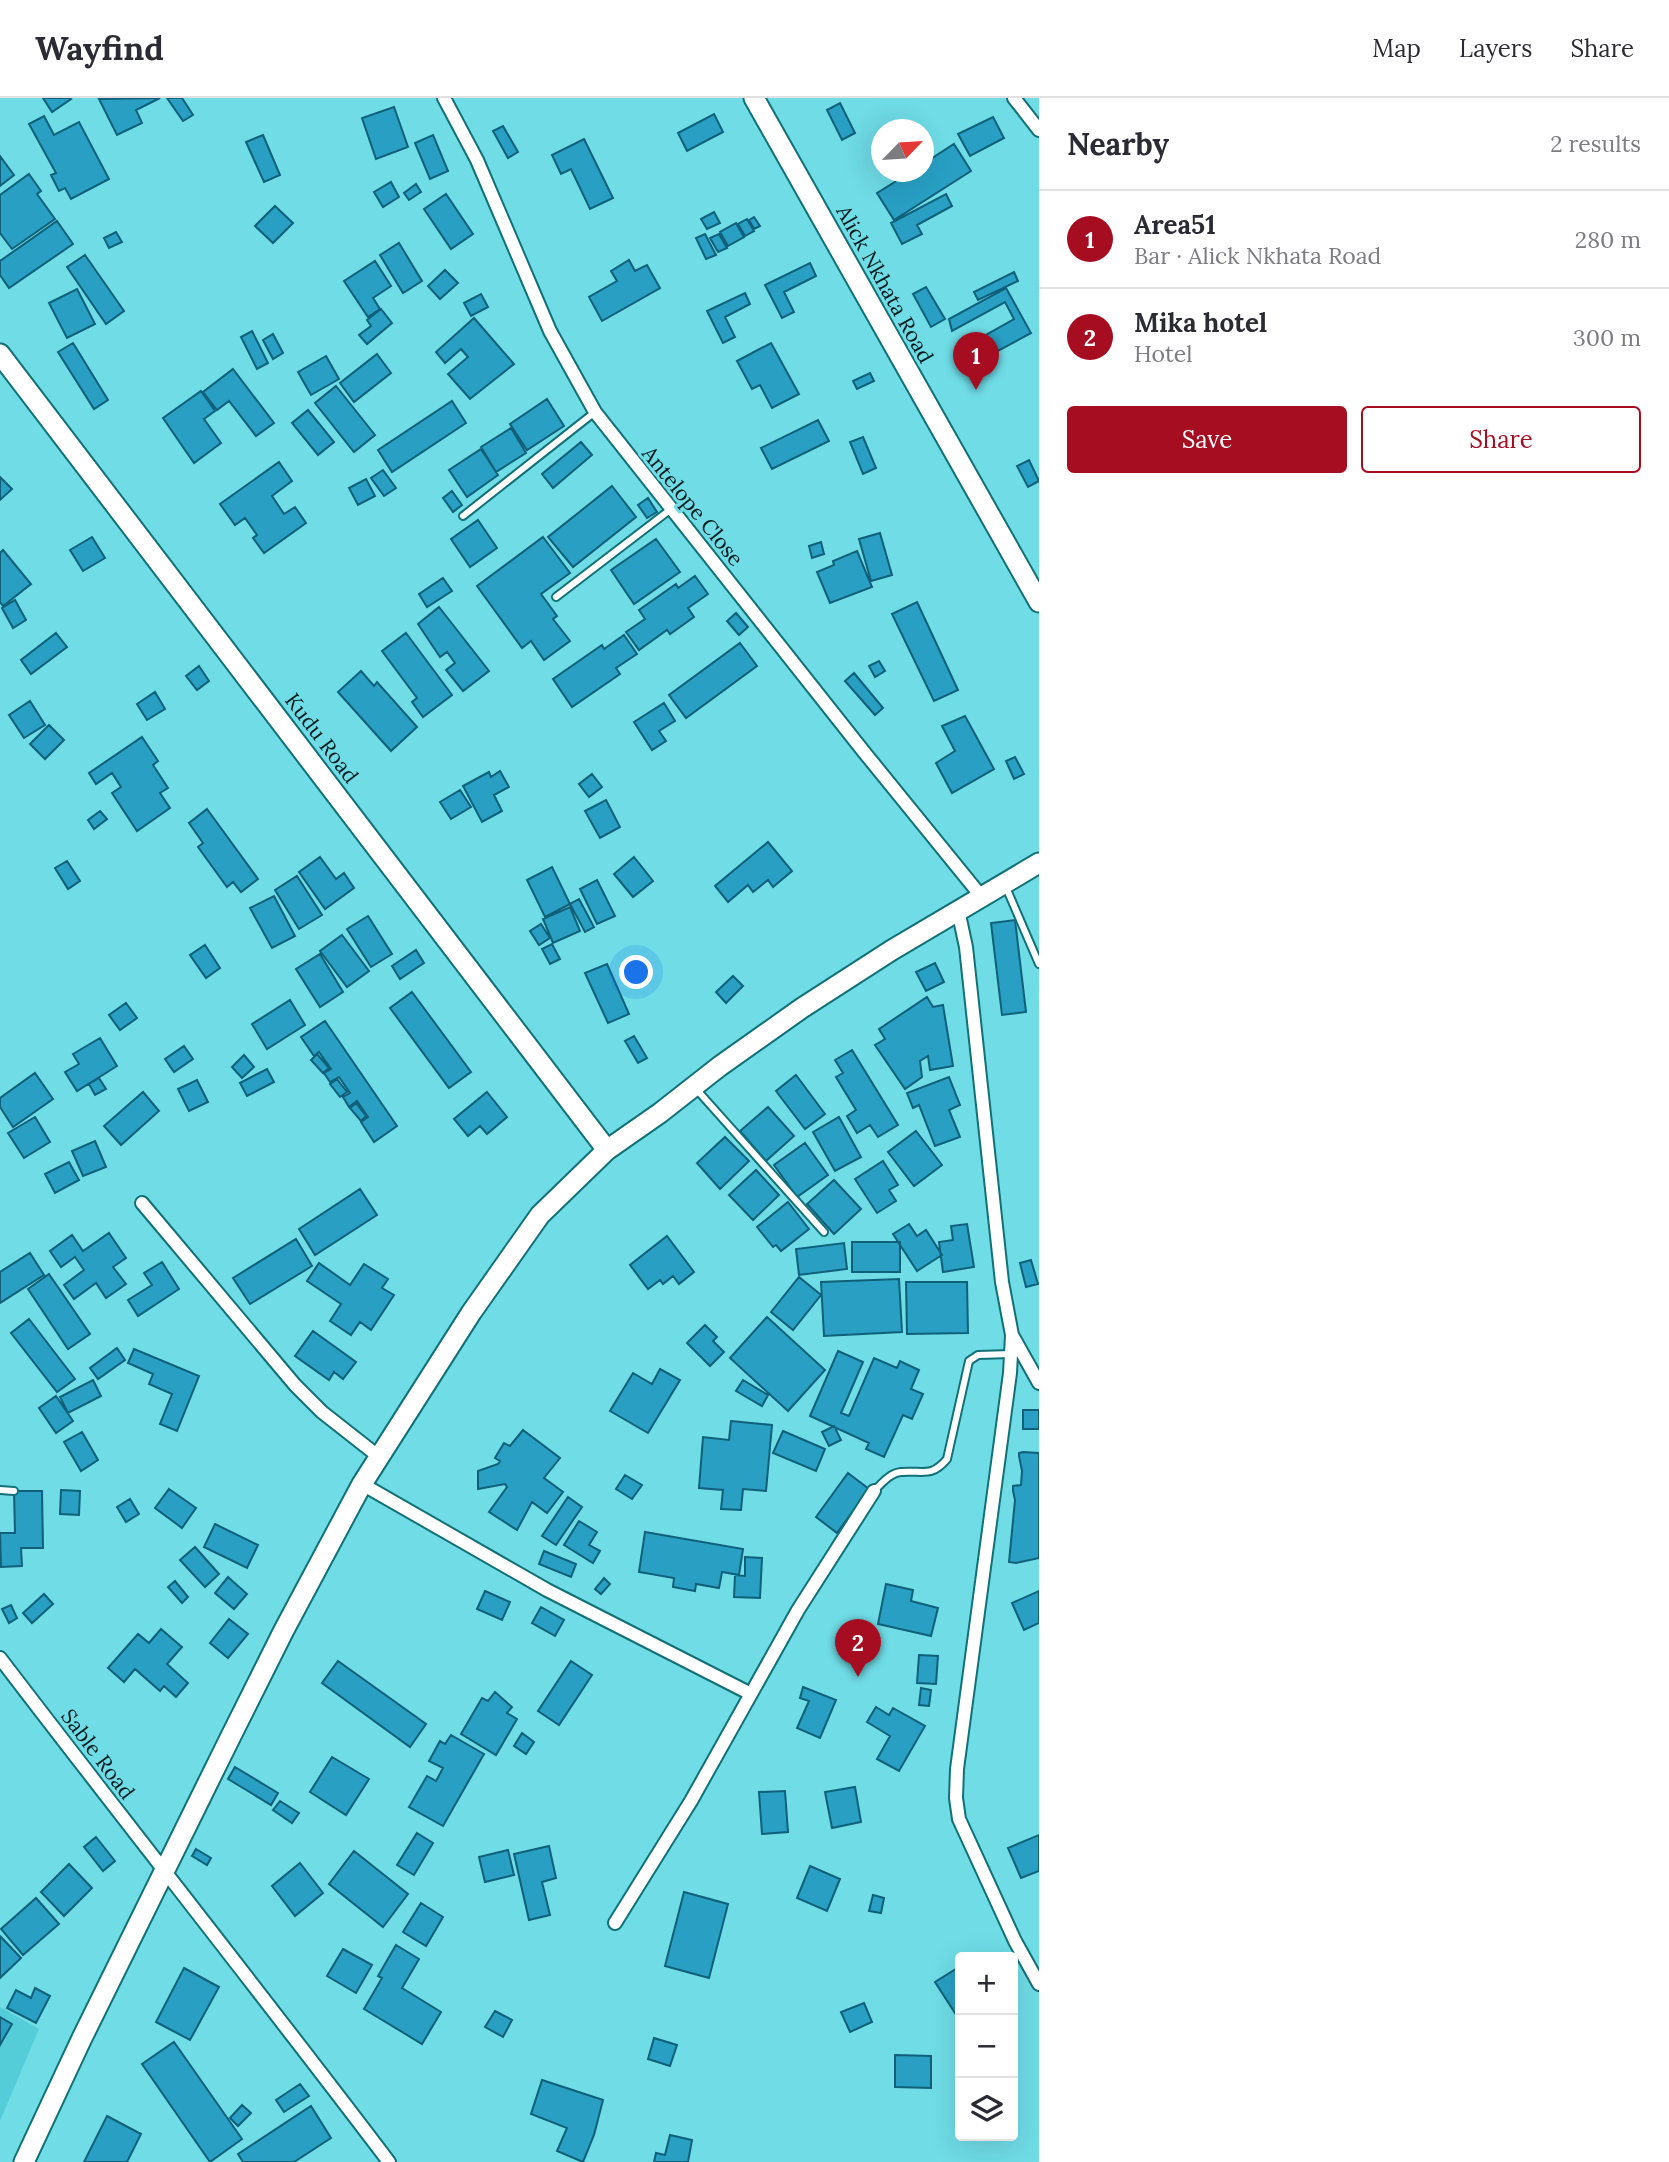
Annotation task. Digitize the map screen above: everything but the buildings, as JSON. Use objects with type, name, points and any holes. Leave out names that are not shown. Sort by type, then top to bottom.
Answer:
[{"type":"street","name":"Antelope Close","points":[[444,98],[477,160],[550,331],[595,412],[981,896]]},
{"type":"street","name":"Alick Nkhata Road","points":[[754,98],[1039,602]]},
{"type":"street","points":[[1014,98],[1039,130]]},
{"type":"street","name":"Kudu Road","points":[[0,354],[607,1150]]},
{"type":"street","points":[[24,2162],[82,2038],[284,1630],[362,1484],[497,1274],[533,1224],[607,1150],[693,1086],[853,974],[1039,863]]},
{"type":"street","points":[[958,910],[966,947],[1002,1282],[1012,1335],[957,1769],[956,1798],[959,1819],[1014,1941],[1039,1984]]},
{"type":"street","points":[[142,1203],[295,1385],[322,1412],[378,1456]]},
{"type":"street","points":[[1012,1335],[1039,1383]]},
{"type":"street","points":[[362,1484],[547,1590],[751,1694]]},
{"type":"street","points":[[615,1923],[691,1801],[798,1610],[874,1491]]},
{"type":"street","name":"Sable Road","points":[[0,1658],[164,1873],[231,1953],[389,2162]]},
{"type":"lane","points":[[463,516],[595,412]]},
{"type":"lane","points":[[556,597],[670,509]]},
{"type":"lane","points":[[1004,883],[1039,964]]},
{"type":"lane","points":[[693,1086],[824,1232]]},
{"type":"lane","points":[[874,1491],[888,1477],[900,1472],[921,1473],[938,1470],[947,1459],[970,1361],[978,1355],[1011,1354]]},
{"type":"lane","points":[[0,1490],[14,1491]]},
{"type":"shaded area","points":[[0,2007],[39,2029],[0,2121]]},
{"type":"place","name":"Area51","points":[[976,390]]},
{"type":"place","name":"Mika hotel","points":[[858,1677]]}]
